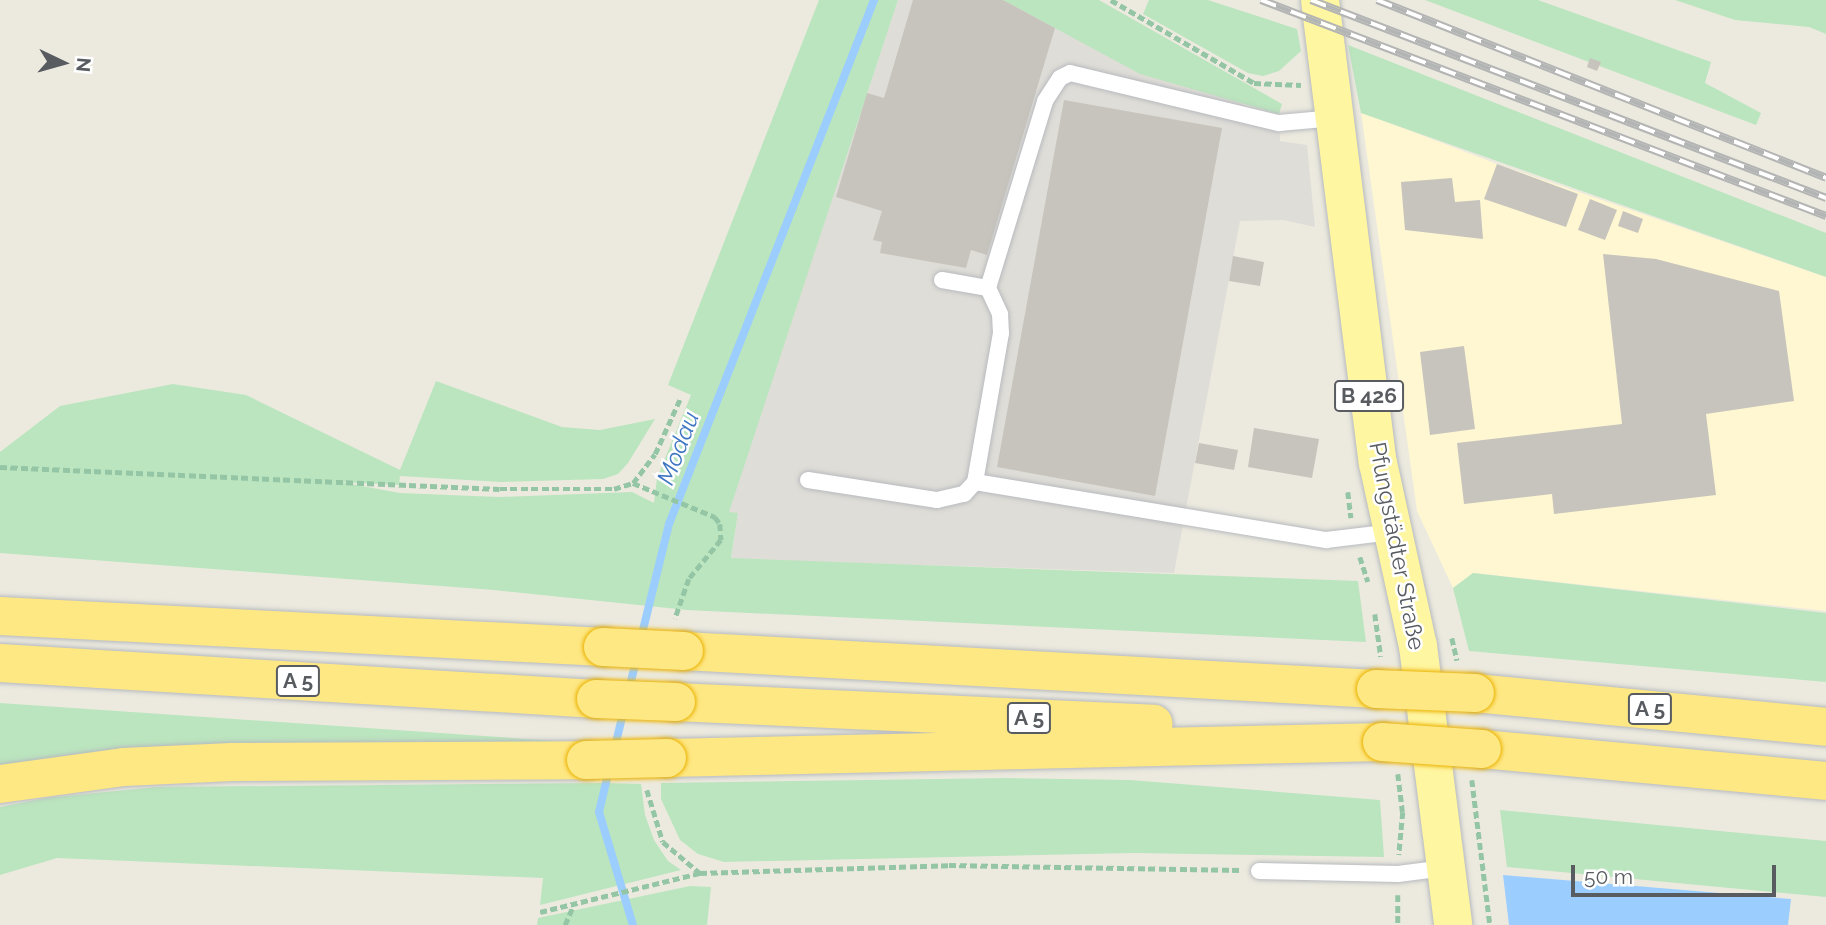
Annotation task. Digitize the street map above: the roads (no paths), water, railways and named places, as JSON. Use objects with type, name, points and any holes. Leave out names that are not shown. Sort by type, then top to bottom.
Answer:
[{"type":"highway","name":"A 5","points":[[0,616],[1475,694],[1826,727]]},
{"type":"highway","name":"A 5","points":[[0,663],[596,699],[1169,725],[1482,749],[1826,781]]},
{"type":"highway","points":[[0,784],[87,770],[218,763],[586,760],[657,773],[1382,742]]},
{"type":"main road","name":"Pfungstädter Straße","points":[[1320,0],[1366,375],[1392,532],[1418,646],[1453,925]]},
{"type":"lane","points":[[988,288],[1045,101],[1060,78],[1070,73],[1279,123],[1335,118]]},
{"type":"lane","points":[[808,480],[937,500],[964,494],[975,482],[1001,334],[996,300],[988,288],[942,280]]},
{"type":"lane","points":[[975,482],[1326,540],[1392,532]]},
{"type":"lane","points":[[1259,871],[1398,874],[1446,867]]},
{"type":"water","points":[[1503,875],[1791,899],[1788,925],[1509,925]]},
{"type":"waterway","name":"Modau","points":[[641,638],[669,524],[874,0]]},
{"type":"waterway","name":"Modau","points":[[629,689],[637,658]]},
{"type":"waterway","name":"Modau","points":[[614,751],[624,709]]},
{"type":"waterway","name":"Modau","points":[[609,770],[599,812],[633,925]]},
{"type":"railway","points":[[1261,0],[1826,216]]},
{"type":"railway","points":[[1311,0],[1826,198]]},
{"type":"railway","points":[[1377,0],[1826,178]]}]
